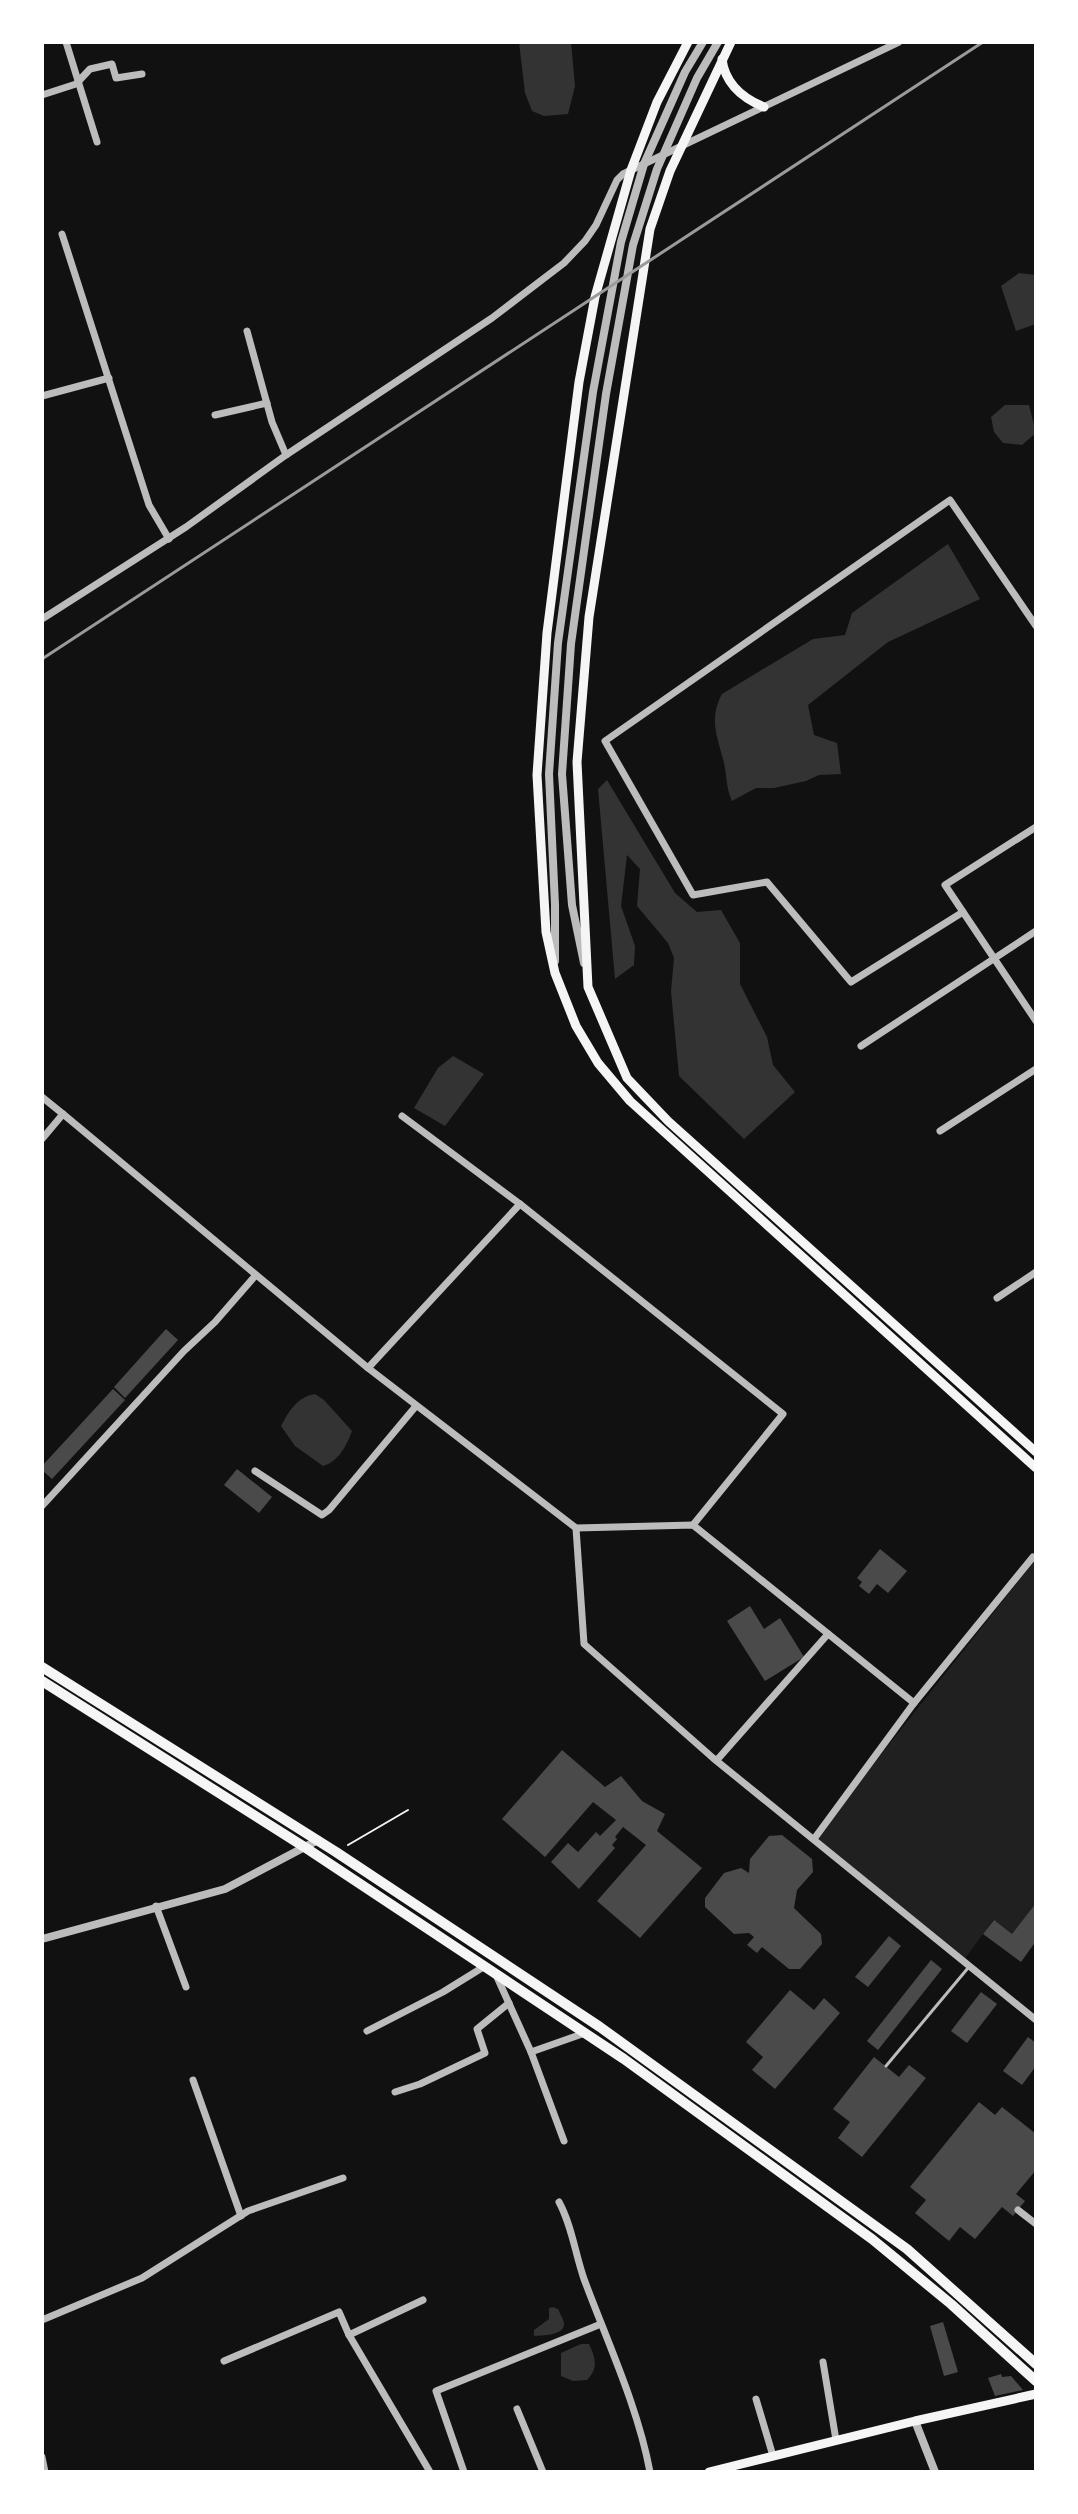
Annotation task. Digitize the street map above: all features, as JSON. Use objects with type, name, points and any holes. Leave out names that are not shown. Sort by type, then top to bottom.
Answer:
[{"type":"main road","points":[[688,42],[657,102],[631,170],[595,297],[579,382],[547,633],[537,775],[546,932],[555,973],[583,1038],[598,1063],[630,1101],[1036,1468]]},
{"type":"main road","points":[[731,42],[681,148],[650,229],[589,617],[577,762],[588,987],[627,1078],[668,1121],[1036,1452]]},
{"type":"main road","points":[[722,59],[723,71],[731,83],[746,99],[764,107]]},
{"type":"main road","points":[[42,1667],[318,1840],[529,1979],[907,2249],[1036,2364]]},
{"type":"main road","points":[[42,1681],[306,1848],[586,2033],[872,2239],[951,2304],[1036,2381]]},
{"type":"main road","points":[[709,2472],[1036,2394]]},
{"type":"street","points":[[66,42],[97,142]]},
{"type":"street","points":[[555,973],[549,774],[558,643],[593,392],[621,242],[644,164],[685,72],[703,42]]},
{"type":"street","points":[[588,987],[572,905],[562,774],[571,644],[606,394],[633,245],[657,169],[697,78],[718,42]]},
{"type":"street","points":[[42,619],[169,539],[286,455],[492,318],[564,263],[596,225],[617,180],[631,170],[899,42]]},
{"type":"street","points":[[42,95],[76,84],[90,69],[112,64],[116,78],[142,74]]},
{"type":"street","points":[[62,234],[149,505],[169,539]]},
{"type":"street","points":[[247,331],[267,403],[286,455]]},
{"type":"street","points":[[42,396],[109,378]]},
{"type":"street","points":[[215,415],[267,403]]},
{"type":"street","points":[[963,912],[851,982],[767,882],[693,895],[605,741],[950,500],[1036,626]]},
{"type":"street","points":[[1036,827],[945,885],[1036,1021]]},
{"type":"street","points":[[861,1046],[1036,931]]},
{"type":"street","points":[[940,1131],[1036,1069]]},
{"type":"street","points":[[42,1097],[368,1368],[576,1528],[693,1525],[914,1703]]},
{"type":"street","points":[[42,1139],[63,1114]]},
{"type":"street","points":[[402,1116],[520,1204],[783,1414],[693,1525]]},
{"type":"street","points":[[368,1368],[520,1204]]},
{"type":"street","points":[[997,1298],[1036,1272]]},
{"type":"street","points":[[42,1506],[255,1276]]},
{"type":"street","points":[[255,1471],[322,1515],[416,1406]]},
{"type":"street","points":[[576,1528],[584,1644],[717,1760],[1036,2020]]},
{"type":"street","points":[[814,1839],[914,1703],[1033,1557]]},
{"type":"street","points":[[717,1760],[828,1634]]},
{"type":"street","points":[[42,1939],[225,1889],[318,1840]]},
{"type":"street","points":[[156,1906],[186,1987]]},
{"type":"street","points":[[367,2031],[443,1992],[485,1966]]},
{"type":"street","points":[[496,1974],[531,2052],[564,2141]]},
{"type":"street","points":[[395,2092],[420,2084],[485,2053],[477,2029],[509,2003]]},
{"type":"street","points":[[531,2052],[586,2033]]},
{"type":"street","points":[[193,2080],[241,2216]]},
{"type":"street","points":[[42,2320],[142,2278],[241,2216],[343,2178]]},
{"type":"street","points":[[559,2202],[566,2215],[579,2263],[650,2472]]},
{"type":"street","points":[[1018,2210],[1036,2224]]},
{"type":"street","points":[[349,2335],[423,2300]]},
{"type":"street","points":[[224,2361],[339,2312],[349,2335],[430,2472]]},
{"type":"street","points":[[464,2472],[436,2391],[601,2324]]},
{"type":"street","points":[[823,2362],[836,2440]]},
{"type":"street","points":[[756,2399],[773,2456]]},
{"type":"street","points":[[517,2409],[543,2472]]},
{"type":"street","points":[[915,2421],[935,2472]]},
{"type":"street","points":[[42,2457],[45,2472]]},
{"type":"lane","points":[[886,2066],[971,1965]]},
{"type":"path","points":[[336,1852],[408,1810]]},
{"type":"shaded area","points":[[519,42],[571,42],[575,86],[568,114],[544,116],[532,111],[525,93]]},
{"type":"shaded area","points":[[1019,273],[1036,275],[1036,324],[1016,331],[1001,286]]},
{"type":"shaded area","points":[[1005,405],[1029,405],[1036,433],[1022,445],[1003,443],[994,432],[991,417]]},
{"type":"shaded area","points":[[948,544],[980,599],[888,642],[808,705],[814,735],[837,743],[841,774],[819,775],[774,788],[756,788],[732,801],[715,721],[722,694],[813,639],[845,635],[852,613]]},
{"type":"shaded area","points":[[607,780],[675,893],[697,912],[721,910],[740,943],[740,984],[767,1037],[773,1065],[795,1092],[744,1139],[679,1076],[671,991],[674,958],[668,943],[637,906],[640,869],[627,855],[621,906],[635,946],[634,965],[615,979],[598,789]]},
{"type":"shaded area","points":[[453,1056],[484,1074],[445,1126],[414,1108],[438,1068]]},
{"type":"shaded area","points":[[315,1394],[352,1431],[337,1457],[323,1466],[295,1446],[281,1426],[298,1401]]},
{"type":"shaded area","points":[[1036,1559],[1036,1903],[1012,1934],[993,1920],[964,1960],[814,1839]]},
{"type":"shaded area","points":[[549,2308],[558,2309],[564,2321],[563,2327],[553,2334],[534,2336],[534,2330],[549,2319]]},
{"type":"shaded area","points":[[581,2344],[589,2344],[594,2367],[587,2380],[573,2381],[561,2376],[561,2353]]},
{"type":"building","points":[[166,1329],[178,1340],[125,1398],[114,1387]]},
{"type":"building","points":[[113,1389],[125,1400],[52,1479],[42,1470],[42,1466]]},
{"type":"building","points":[[237,1469],[272,1497],[259,1513],[224,1485]]},
{"type":"building","points":[[880,1549],[907,1571],[888,1593],[877,1584],[869,1594],[859,1586],[862,1582],[857,1578]]},
{"type":"building","points":[[750,1606],[764,1629],[780,1618],[804,1657],[765,1681],[727,1621]]},
{"type":"building","points":[[562,1750],[605,1787],[621,1776],[642,1801],[665,1814],[657,1831],[702,1868],[640,1938],[597,1901],[646,1845],[623,1827],[615,1837],[617,1839],[612,1845],[615,1848],[579,1889],[551,1862],[568,1843],[578,1852],[596,1832],[600,1836],[616,1820],[593,1802],[545,1857],[502,1819]]},
{"type":"building","points":[[782,1835],[812,1859],[813,1872],[797,1890],[794,1908],[821,1934],[822,1944],[800,1969],[789,1969],[762,1947],[757,1953],[747,1945],[754,1937],[749,1933],[734,1934],[705,1907],[705,1898],[724,1873],[741,1868],[749,1873],[750,1859],[769,1836]]},
{"type":"building","points":[[1036,1903],[1036,1941],[1021,1962],[983,1934],[994,1920],[1012,1934]]},
{"type":"building","points":[[889,1936],[901,1946],[868,1987],[855,1977]]},
{"type":"building","points":[[931,1960],[942,1969],[878,2050],[867,2041]]},
{"type":"building","points":[[790,1990],[814,2010],[824,1998],[840,2013],[775,2089],[752,2070],[763,2057],[746,2042]]},
{"type":"building","points":[[981,1992],[997,2004],[967,2043],[951,2031]]},
{"type":"building","points":[[1028,2037],[1036,2043],[1036,2066],[1022,2085],[1003,2071]]},
{"type":"building","points":[[874,2057],[899,2077],[909,2065],[926,2078],[862,2157],[838,2138],[850,2122],[833,2109]]},
{"type":"building","points":[[979,2102],[995,2115],[1002,2107],[1036,2134],[1036,2170],[1016,2194],[1025,2201],[1013,2216],[1002,2207],[975,2239],[960,2227],[949,2241],[915,2213],[926,2200],[910,2187]]},
{"type":"building","points":[[943,2322],[958,2372],[944,2376],[930,2326]]},
{"type":"building","points":[[1001,2374],[1002,2377],[1011,2376],[1023,2390],[995,2396],[988,2378]]},
{"type":"railway","points":[[42,659],[983,42]]}]
